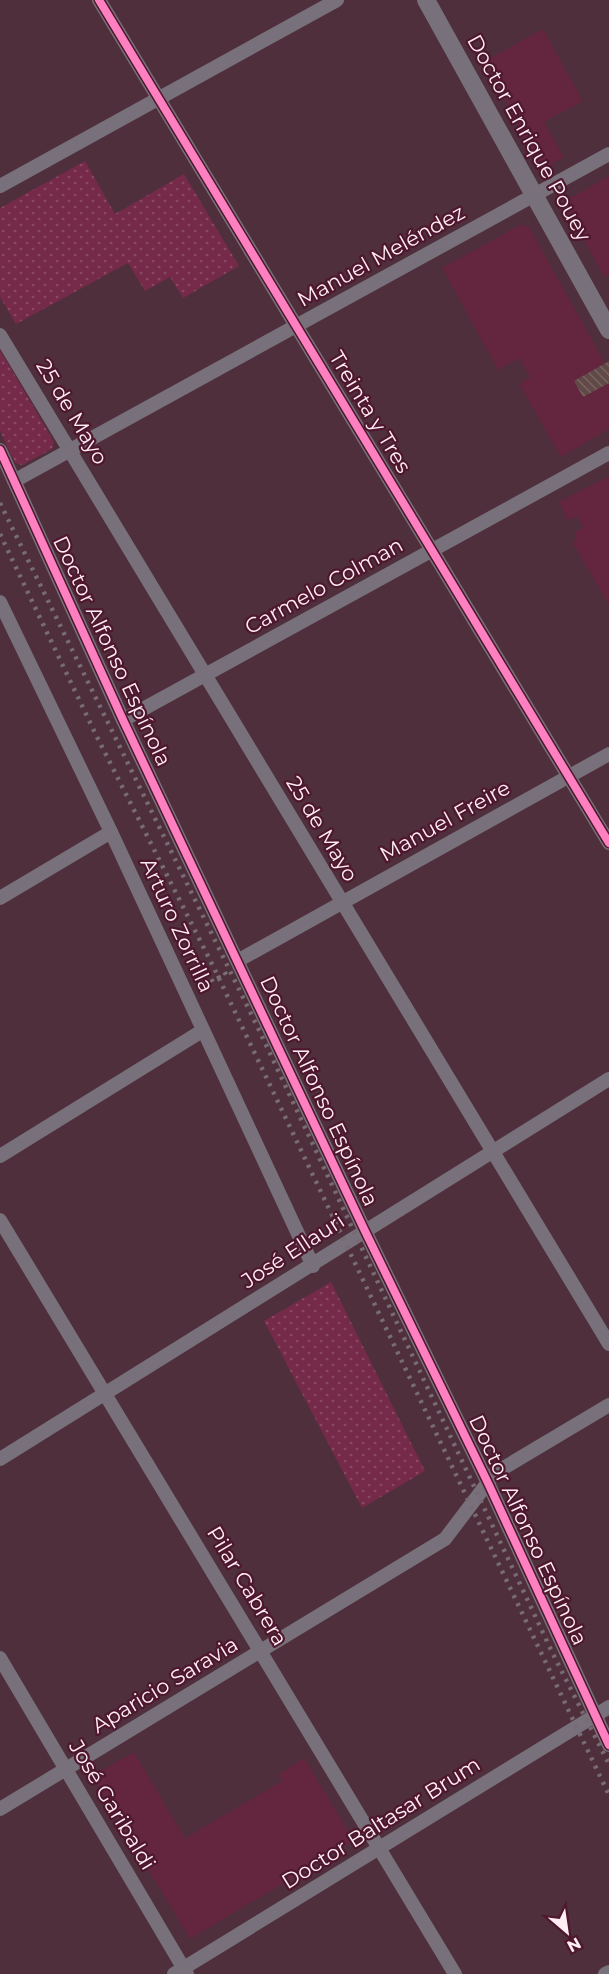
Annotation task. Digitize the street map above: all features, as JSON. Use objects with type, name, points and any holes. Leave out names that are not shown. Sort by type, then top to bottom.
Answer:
[{"type":"street","name":"Treinta y Tres","points":[[99,0],[609,843]]},
{"type":"street","points":[[0,186],[337,0]]},
{"type":"street","name":"Doctor Enrique Pouey","points":[[426,0],[609,330]]},
{"type":"street","name":"Manuel Meléndez","points":[[14,481],[609,154]]},
{"type":"street","name":"25 de Mayo","points":[[0,335],[609,1344]]},
{"type":"street","name":"Doctor Alfonso Espínola","points":[[0,450],[123,720],[609,1745]]},
{"type":"street","name":"Carmelo Colman","points":[[123,720],[609,453]]},
{"type":"street","name":"Arturo Zorrilla","points":[[1,609],[111,832],[313,1266]]},
{"type":"street","name":"Manuel Freire","points":[[240,963],[342,903],[609,754]]},
{"type":"street","points":[[0,898],[111,832]]},
{"type":"street","points":[[0,1156],[202,1031]]},
{"type":"street","name":"José Ellauri","points":[[0,1459],[313,1266],[364,1230],[609,1079]]},
{"type":"street","name":"Pilar Cabrera","points":[[0,1220],[455,1974]]},
{"type":"street","name":"Aparicio Saravia","points":[[0,1809],[445,1539],[495,1473],[609,1405]]},
{"type":"street","name":"José Garibaldi","points":[[0,1658],[181,1972]]},
{"type":"street","name":"Doctor Baltasar Brum","points":[[181,1972],[609,1707]]},
{"type":"path","points":[[200,987],[240,963]]},
{"type":"shaded area","points":[[543,29],[583,101],[544,122],[564,157],[541,170],[485,61]]},
{"type":"shaded area","points":[[85,161],[115,214],[184,174],[239,266],[183,298],[170,277],[145,291],[128,263],[16,324],[0,297],[0,208]]},
{"type":"shaded area","points":[[609,176],[609,274],[604,277],[563,202]]},
{"type":"shaded area","points":[[520,225],[529,227],[609,370],[609,429],[561,457],[519,384],[530,377],[519,358],[498,370],[442,268]]},
{"type":"shaded area","points":[[0,350],[54,442],[52,449],[22,465],[15,463],[0,431]]},
{"type":"shaded area","points":[[609,476],[609,605],[572,542],[577,538],[574,533],[583,527],[577,516],[568,521],[559,502]]},
{"type":"shaded area","points":[[331,1282],[425,1471],[362,1508],[264,1321]]},
{"type":"shaded area","points":[[134,1752],[185,1838],[282,1781],[279,1774],[304,1758],[354,1841],[190,1939],[92,1776]]},
{"type":"building","points":[[609,361],[609,383],[583,397],[574,381]]},
{"type":"railway","points":[[0,503],[259,1030],[553,1654],[609,1764]]},
{"type":"railway","points":[[0,534],[96,735],[214,968],[609,1795]]},
{"type":"cycle path","points":[[99,0],[609,843]]},
{"type":"cycle path","points":[[0,450],[123,720],[364,1229],[488,1483],[609,1745]]}]
